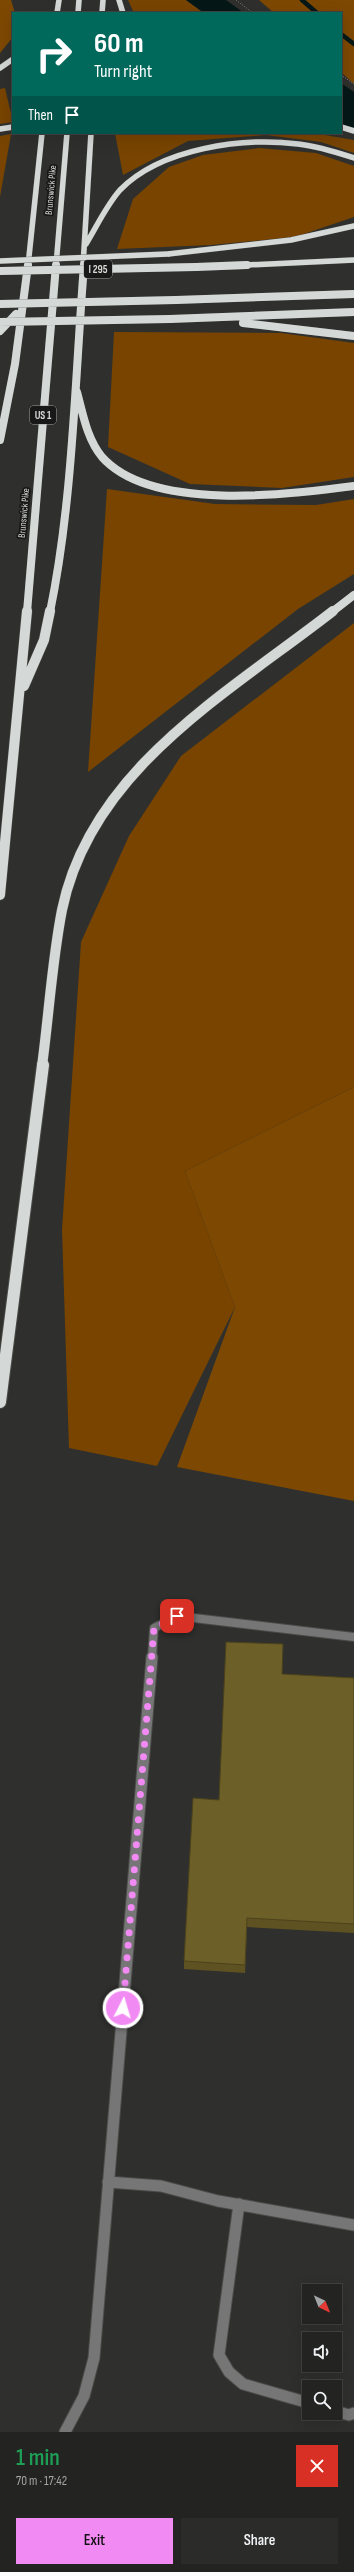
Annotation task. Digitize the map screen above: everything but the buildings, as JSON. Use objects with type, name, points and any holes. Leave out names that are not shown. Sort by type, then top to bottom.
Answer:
[{"type":"highway","points":[[57,12],[59,0]]},
{"type":"highway","points":[[78,12],[79,0]]},
{"type":"highway","points":[[102,12],[103,0]]},
{"type":"highway","points":[[119,0],[123,12]]},
{"type":"highway","points":[[0,68],[12,60]]},
{"type":"highway","points":[[0,129],[12,127]]},
{"type":"highway","points":[[342,128],[354,131]]},
{"type":"highway","points":[[342,132],[354,134]]},
{"type":"highway","name":"Brunswick Pike","points":[[0,440],[6,413],[21,309],[42,134]]},
{"type":"highway","name":"Brunswick Pike","points":[[0,895],[20,697],[67,134]]},
{"type":"highway","points":[[20,697],[44,640],[58,574],[85,245],[91,134]]},
{"type":"highway","points":[[85,245],[109,206],[126,185],[146,171],[179,155],[220,146],[269,142],[310,146],[354,158]]},
{"type":"highway","points":[[0,261],[168,254],[291,240],[354,226]]},
{"type":"highway","name":"I 295","points":[[0,271],[196,267],[354,260]]},
{"type":"highway","points":[[0,304],[354,294]]},
{"type":"highway","points":[[0,331],[21,309]]},
{"type":"highway","points":[[0,322],[170,319],[354,312]]},
{"type":"highway","points":[[190,318],[354,336]]},
{"type":"highway","points":[[74,386],[92,440],[108,463],[149,483],[182,491],[234,496],[354,486]]},
{"type":"highway","points":[[0,1402],[62,910],[74,869],[88,836],[111,800],[138,766],[170,736],[354,595]]},
{"type":"lane","points":[[65,2432],[84,2396],[94,2358],[154,1628],[177,1616],[350,1635],[354,1637]]},
{"type":"lane","points":[[108,2182],[161,2186],[239,2204],[354,2225]]},
{"type":"lane","points":[[239,2204],[220,2355],[229,2372],[243,2384],[302,2401]]},
{"type":"lane","points":[[342,2413],[349,2415],[354,2413]]},
{"type":"path","points":[[236,0],[252,12]]},
{"type":"path","points":[[342,76],[354,84]]},
{"type":"shaded area","points":[[0,0],[11,0],[15,12],[12,12],[12,38],[0,53]]},
{"type":"shaded area","points":[[128,0],[186,0],[203,12],[134,12]]},
{"type":"shaded area","points":[[186,0],[226,0],[243,12],[203,12]]},
{"type":"shaded area","points":[[259,0],[354,0],[354,84],[342,73],[342,12],[273,12]]},
{"type":"shaded area","points":[[342,84],[354,92],[354,133],[342,125]]},
{"type":"shaded area","points":[[5,88],[12,122],[0,124],[0,89]]},
{"type":"shaded area","points":[[11,134],[0,197],[0,136]]},
{"type":"shaded area","points":[[115,134],[319,134],[354,140],[354,153],[321,142],[266,135],[188,141],[123,175]]},
{"type":"shaded area","points":[[259,148],[316,153],[354,166],[354,217],[295,237],[211,245],[117,249],[133,199],[169,167],[203,155]]},
{"type":"shaded area","points":[[114,332],[281,333],[354,343],[354,477],[282,488],[190,484],[108,447]]},
{"type":"shaded area","points":[[107,489],[215,504],[316,505],[354,499],[354,574],[298,609],[88,772]]},
{"type":"shaded area","points":[[354,623],[354,1087],[185,1171],[235,1307],[157,1466],[69,1448],[62,1230],[81,942],[129,836],[181,756]]},
{"type":"shaded area","points":[[354,1087],[354,1501],[177,1467],[235,1307],[185,1171]]},
{"type":"waterway","points":[[302,0],[316,12]]},
{"type":"waterway","points":[[342,35],[354,44]]},
{"type":"route","points":[[123,2008],[154,1628],[177,1616]]}]
